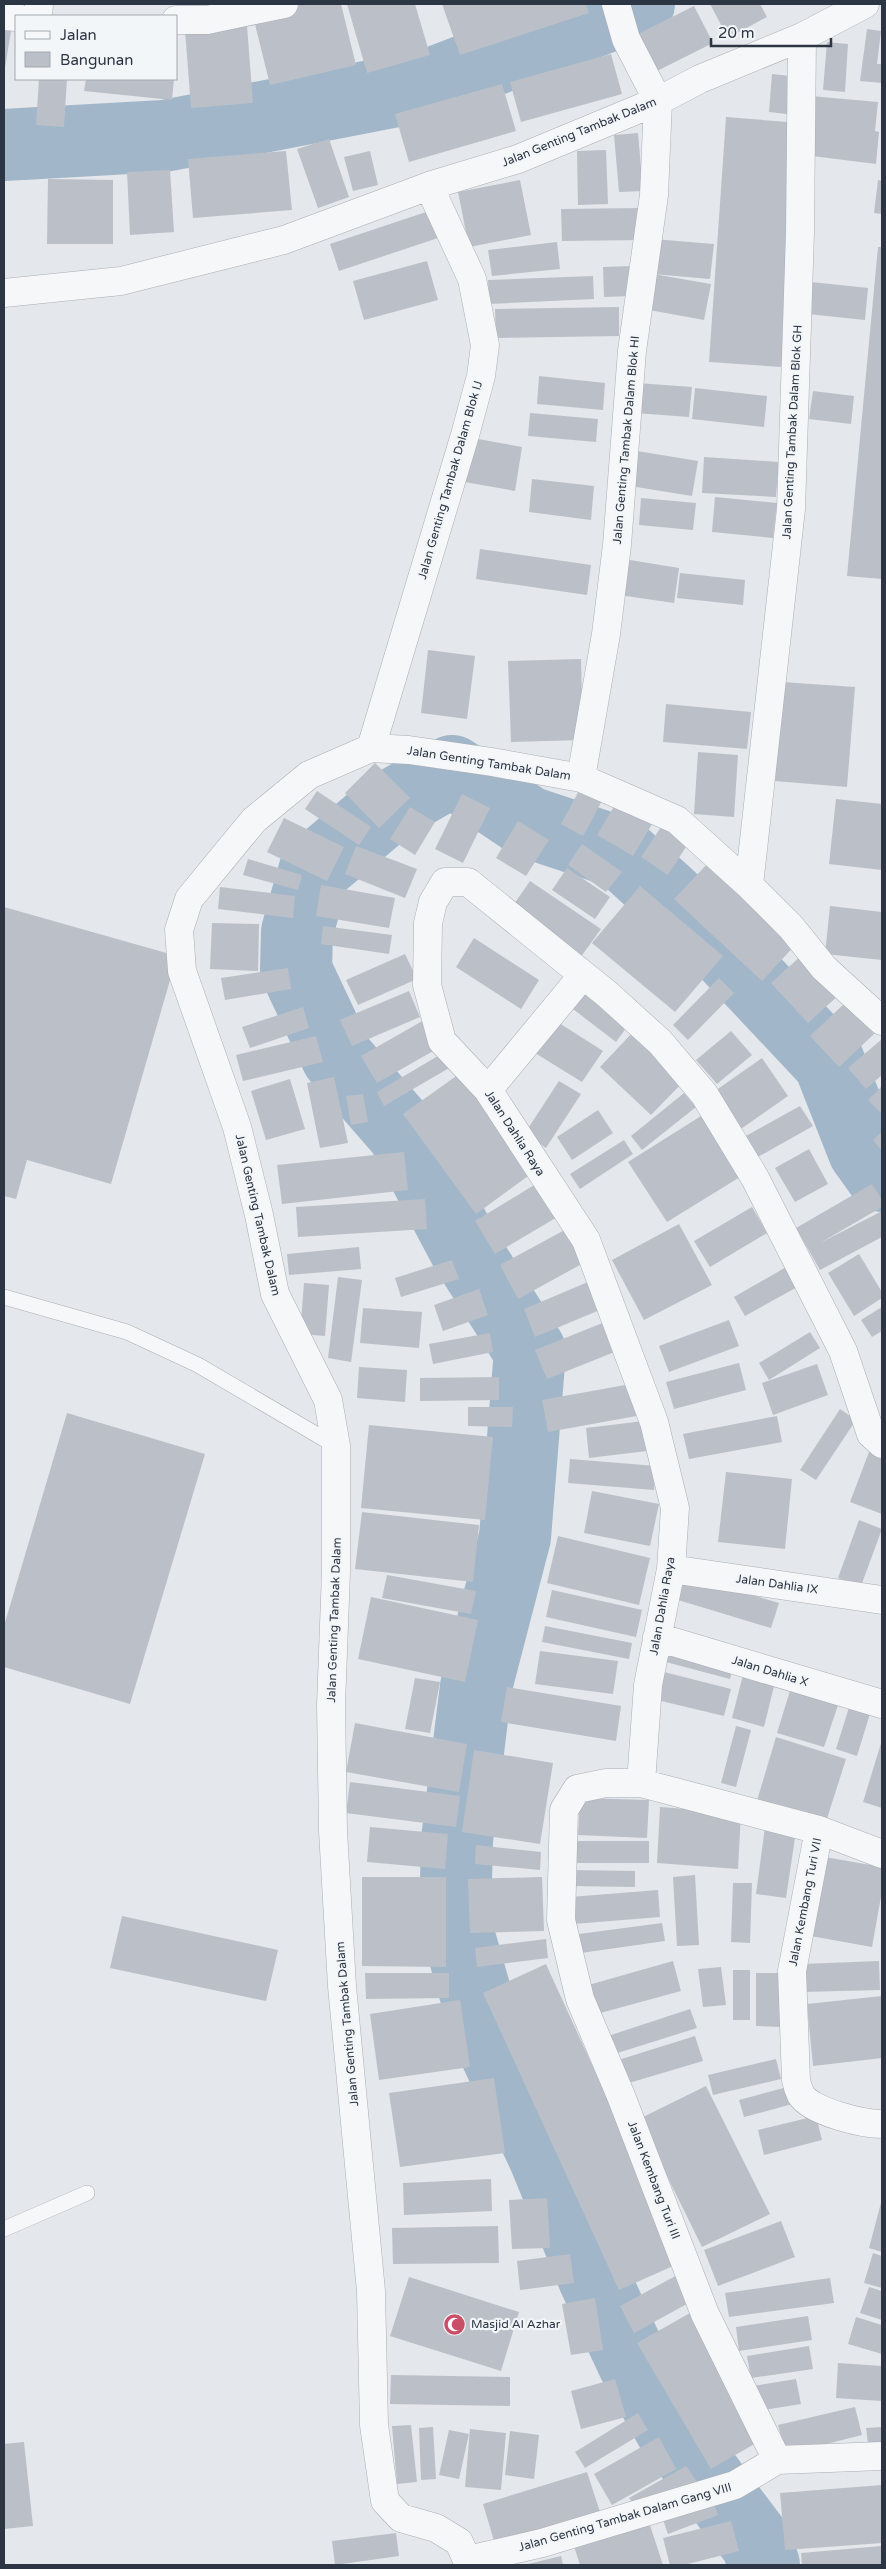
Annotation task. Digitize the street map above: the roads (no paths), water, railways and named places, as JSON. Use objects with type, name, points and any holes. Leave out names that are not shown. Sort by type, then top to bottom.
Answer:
[{"type":"street","points":[[178,20],[208,12],[284,4]]},
{"type":"street","points":[[616,4],[626,39],[658,101]]},
{"type":"street","name":"Jalan Genting Tambak Dalam","points":[[4,293],[121,281],[284,240],[429,186],[518,159],[658,101],[700,79],[802,37],[865,4]]},
{"type":"street","name":"Jalan Genting Tambak Dalam Blok GH","points":[[749,885],[791,509],[800,232],[802,37]]},
{"type":"street","name":"Jalan Genting Tambak Dalam Blok HI","points":[[582,778],[606,634],[617,544],[632,351],[654,195],[658,101]]},
{"type":"street","name":"Jalan Genting Tambak Dalam Blok IJ","points":[[371,748],[465,435],[481,376],[485,345],[472,279],[429,186]]},
{"type":"street","name":"Jalan Genting Tambak Dalam","points":[[469,2563],[459,2542],[436,2528],[401,2518],[385,2501],[374,2425],[371,2291],[342,1986],[333,1832],[331,1705],[336,1572],[336,1446],[328,1400],[275,1294],[259,1215],[237,1127],[182,971],[179,930],[189,898],[254,820],[309,775],[371,748],[409,750],[582,778],[677,820],[749,885],[791,927],[824,968],[882,1021]]},
{"type":"street","name":"Jalan Dahlia Raya","points":[[641,1783],[648,1685],[671,1569],[675,1508],[654,1422],[586,1240],[488,1090],[442,1041],[427,985],[428,923],[433,902],[446,882],[468,882],[582,975],[660,1042],[704,1094],[755,1178],[843,1351],[871,1434],[882,1444]]},
{"type":"street","points":[[488,1090],[582,975]]},
{"type":"street","name":"Jalan Dahlia IX","points":[[671,1569],[882,1600]]},
{"type":"street","name":"Jalan Dahlia X","points":[[657,1637],[882,1704]]},
{"type":"street","name":"Jalan Kembang Turi III","points":[[641,1783],[606,1783],[577,1790],[564,1810],[560,1920],[580,1999],[621,2096],[705,2314],[777,2460]]},
{"type":"street","points":[[641,1783],[819,1830],[882,1854]]},
{"type":"street","name":"Jalan Kembang Turi VII","points":[[819,1830],[792,1971],[796,2080],[801,2096],[818,2109],[872,2124],[882,2124]]},
{"type":"street","points":[[777,2460],[882,2456]]},
{"type":"street","name":"Jalan Genting Tambak Dalam Gang VIII","points":[[469,2563],[735,2485],[777,2460]]},
{"type":"lane","points":[[4,1297],[127,1332],[198,1365],[336,1446]]},
{"type":"lane","points":[[4,2229],[87,2193]]},
{"type":"waterway","points":[[4,145],[164,136],[428,85],[639,4]]},
{"type":"waterway","points":[[764,2565],[757,2544],[672,2431],[633,2362],[593,2276],[544,2156],[487,2034],[455,1922],[457,1840],[476,1687],[515,1537],[530,1351],[466,1251],[403,1133],[337,1057],[296,970],[297,932],[315,869],[387,808],[452,771],[528,822],[621,853],[702,927],[829,1062],[864,1151],[882,1176]]},
{"type":"place","name":"Masjid Al Azhar","points":[[455,2324]]}]
